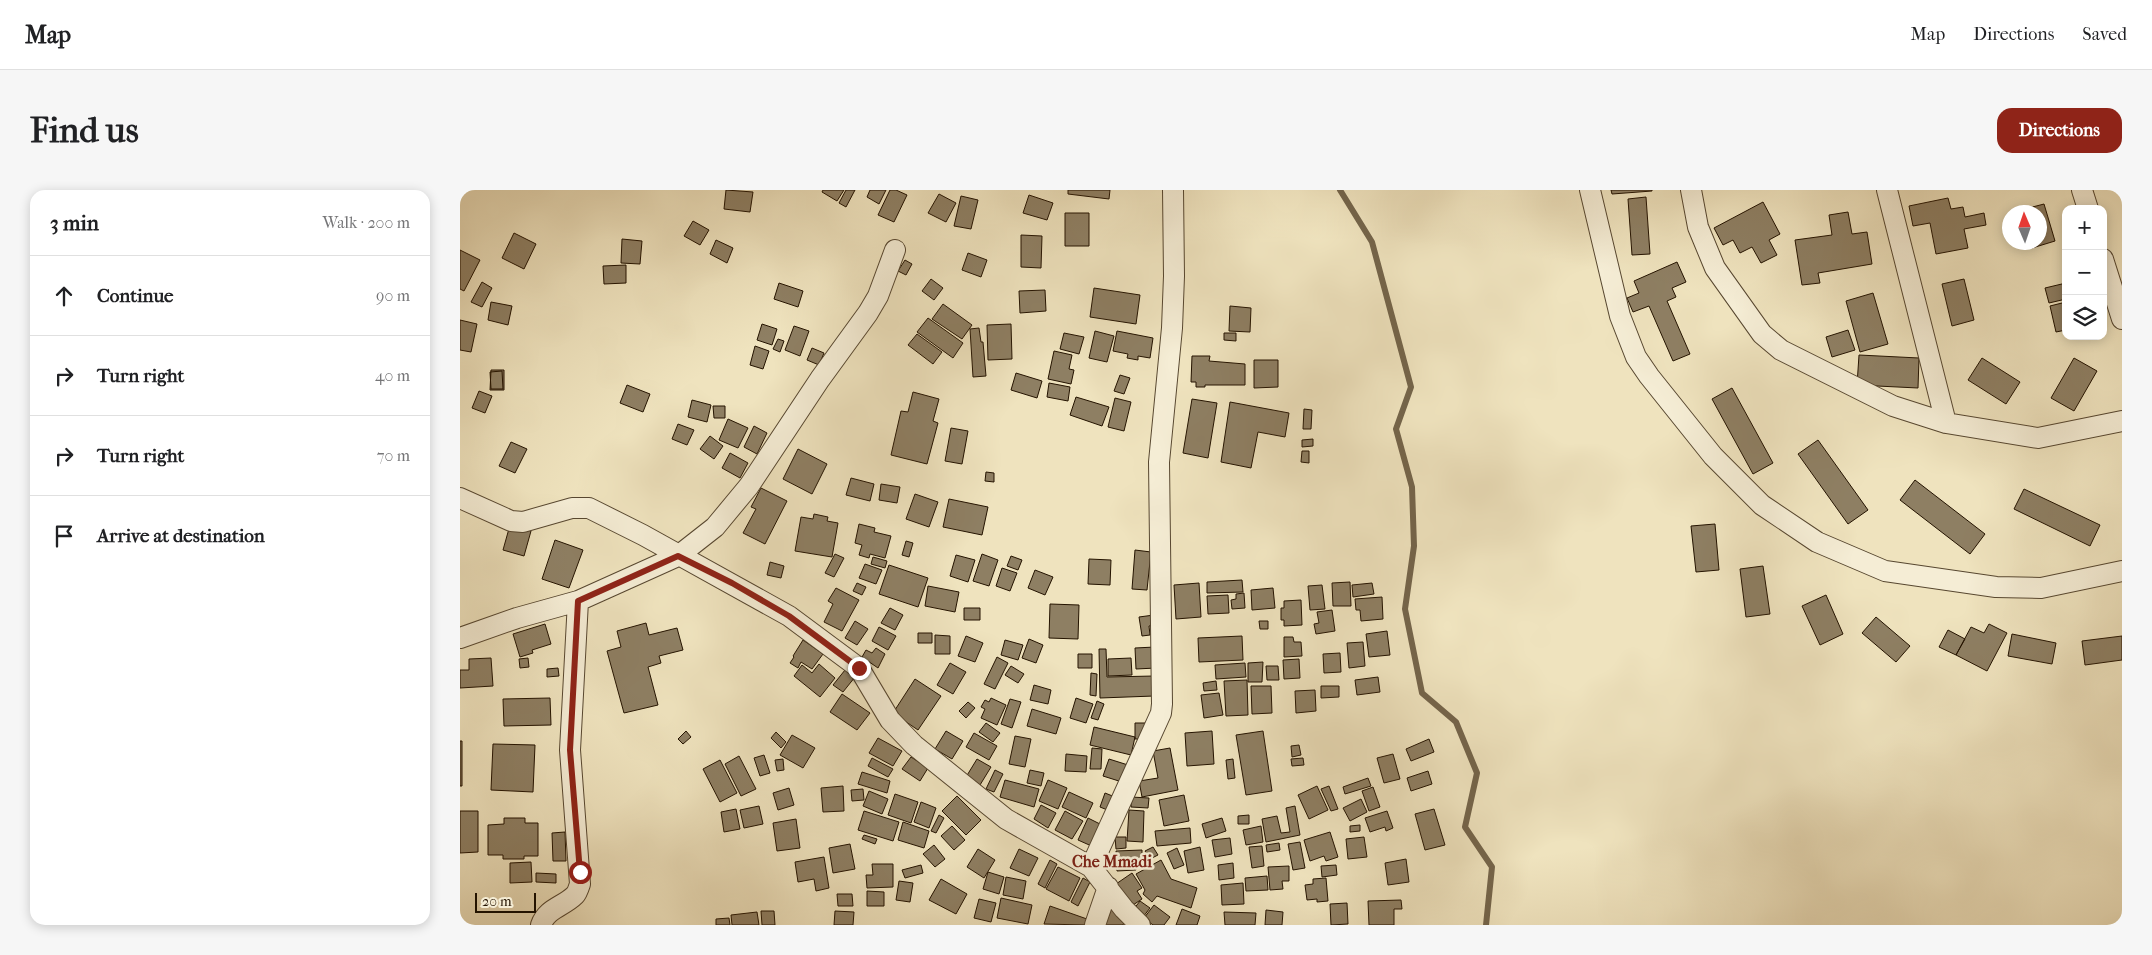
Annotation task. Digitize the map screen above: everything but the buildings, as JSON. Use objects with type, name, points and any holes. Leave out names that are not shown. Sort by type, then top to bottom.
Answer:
[{"type":"street","points":[[1091,867],[1161,714],[1159,462],[1172,328],[1174,276],[1173,190]]},
{"type":"street","points":[[1590,190],[1615,298],[1636,357],[1713,456],[1762,505],[1817,542],[1885,571],[1988,586],[2041,588],[2122,571]]},
{"type":"street","points":[[1691,190],[1698,227],[1715,268],[1762,334],[1781,350],[1893,406],[1946,423],[2038,438],[2122,421]]},
{"type":"street","points":[[1887,190],[1946,423]]},
{"type":"street","points":[[2082,190],[2087,205]]},
{"type":"street","points":[[460,638],[517,618],[578,601],[678,556],[715,527],[759,472],[820,379],[868,312],[878,296],[896,250]]},
{"type":"street","points":[[2107,272],[2122,320]]},
{"type":"street","points":[[460,498],[511,521],[523,522],[572,508],[589,508],[765,601],[811,631],[859,668],[890,720],[914,745],[940,767],[1006,818],[1091,867],[1124,909],[1140,925]]},
{"type":"street","points":[[541,925],[544,918],[555,907],[575,895],[580,884],[570,750],[578,601]]},
{"type":"street","points":[[1095,925],[1108,887]]},
{"type":"waterway","points":[[1340,190],[1372,242],[1411,387],[1396,429],[1412,487],[1414,546],[1405,609],[1422,693],[1456,722],[1477,773],[1465,827],[1492,867],[1486,925]]},
{"type":"district","name":"Che Mmadi","points":[[1112,861]]},
{"type":"route","points":[[580,872],[570,750],[578,601],[678,556],[765,601],[811,631],[859,668]]}]
